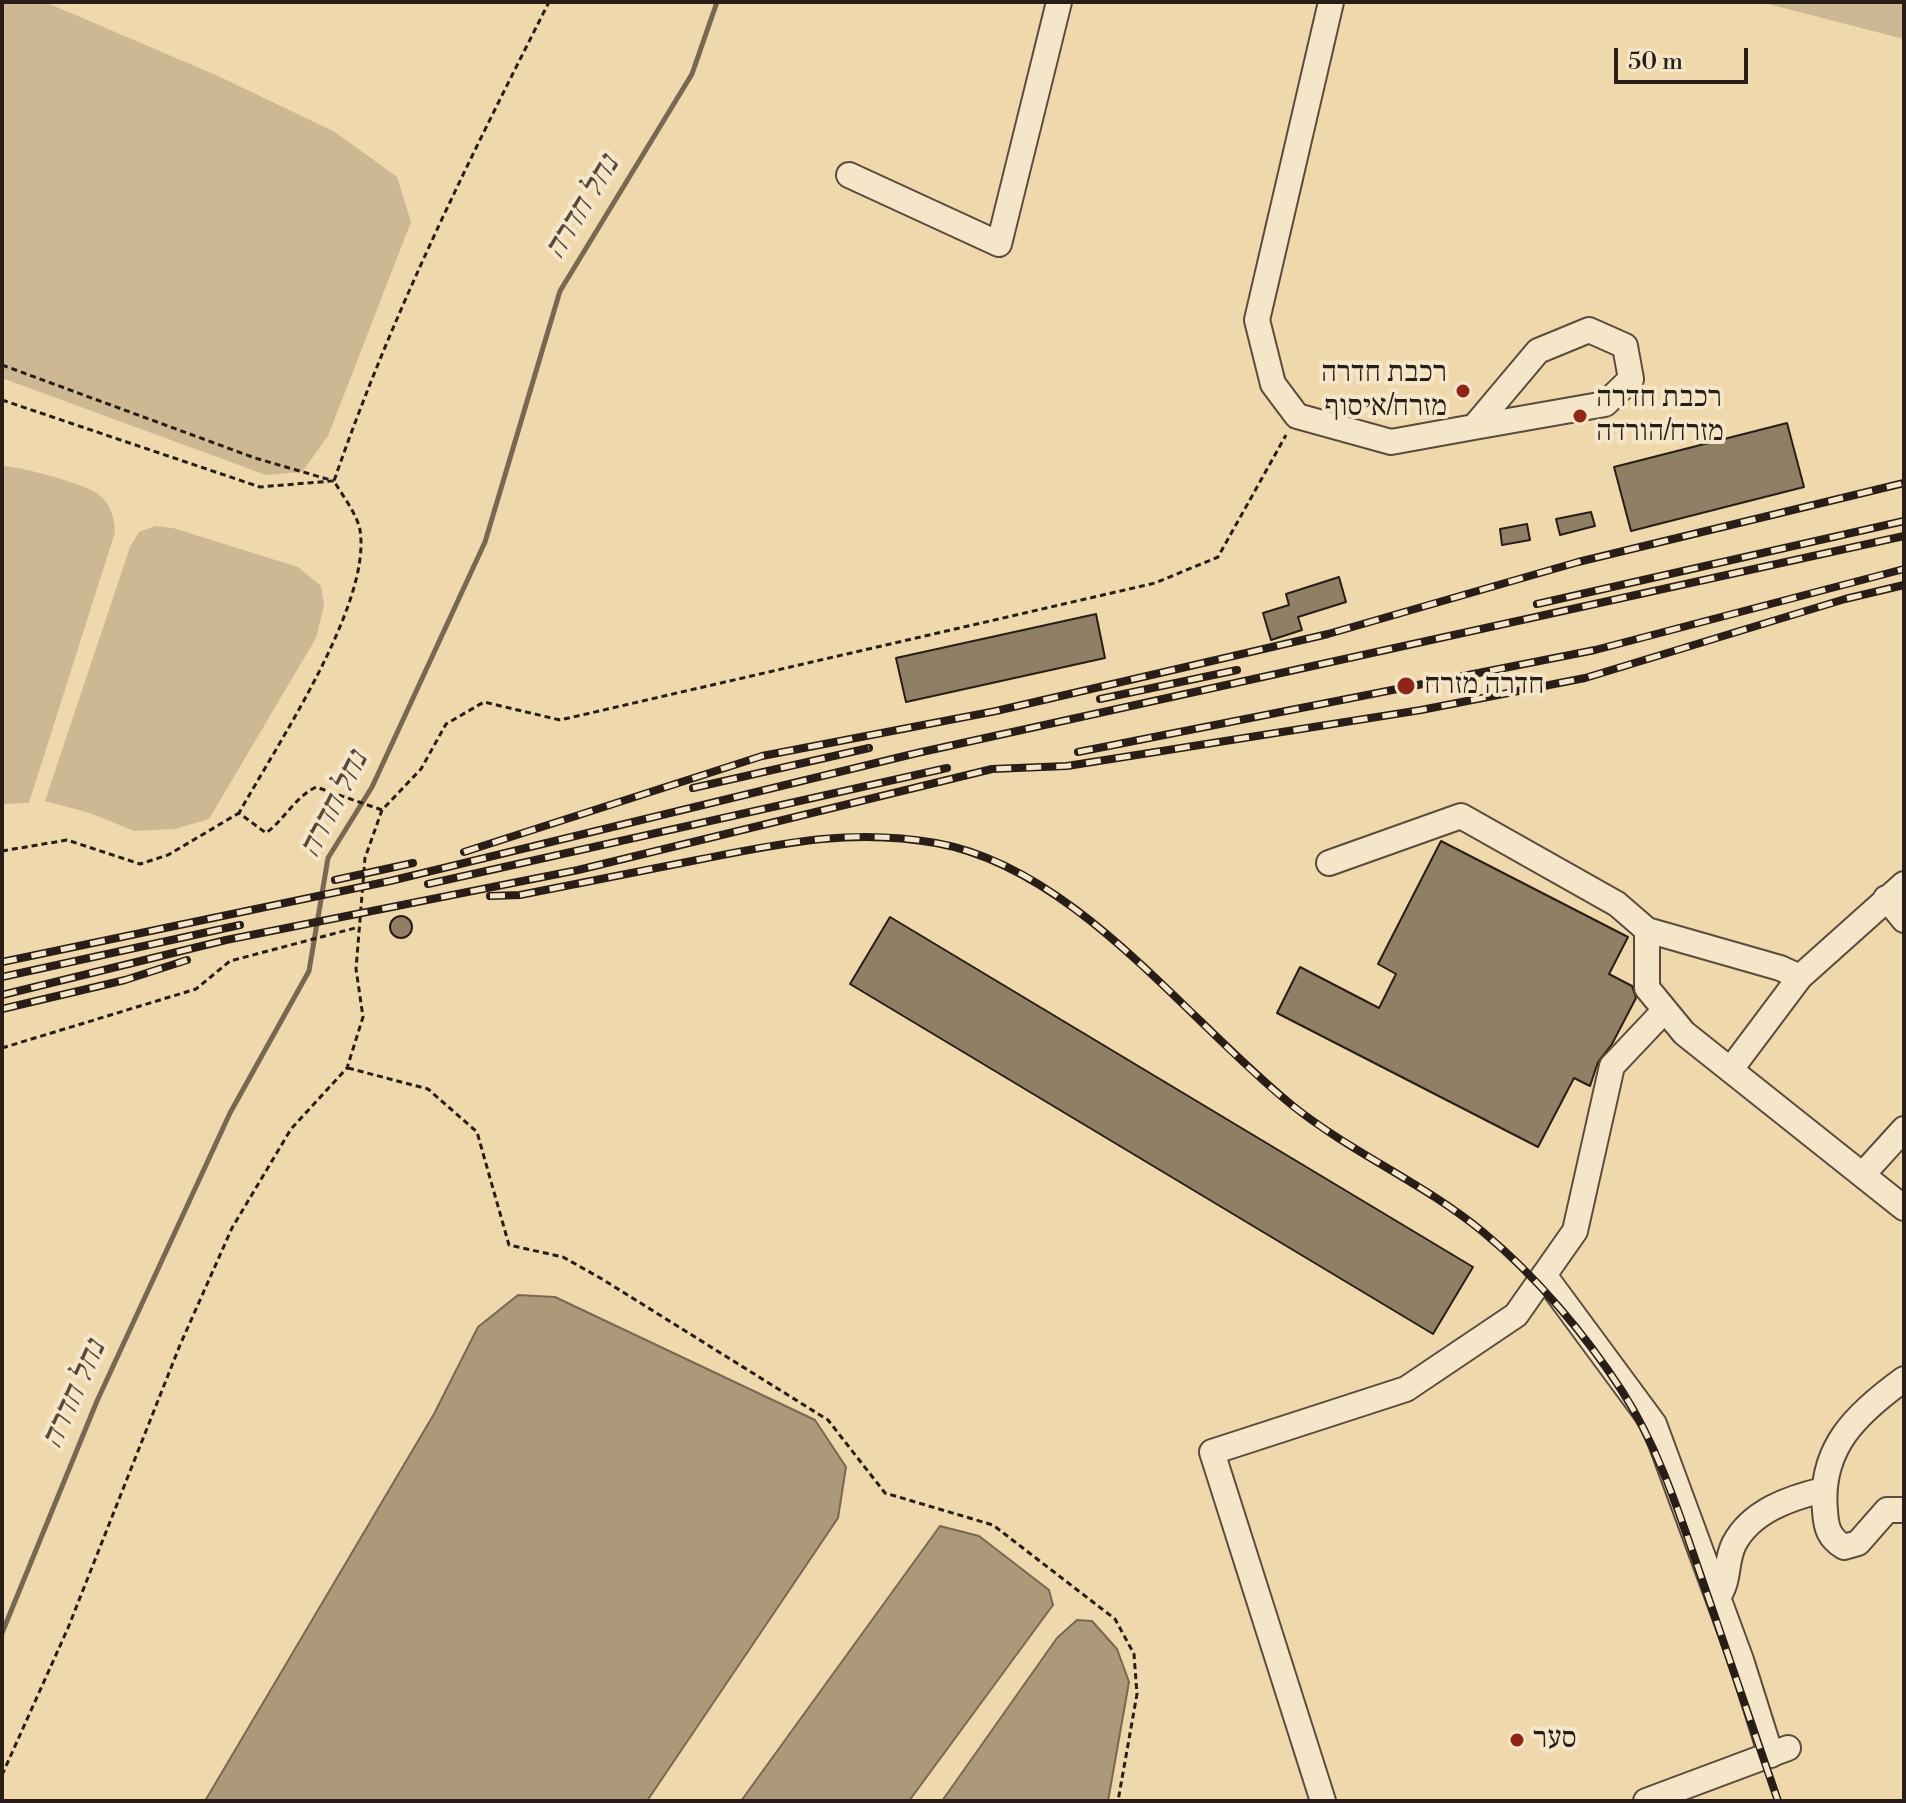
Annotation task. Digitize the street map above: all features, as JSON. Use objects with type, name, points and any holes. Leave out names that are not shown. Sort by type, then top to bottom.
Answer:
[{"type":"street","points":[[849,175],[999,244],[1059,2]]},
{"type":"street","points":[[1331,2],[1257,320],[1273,384],[1297,416],[1391,442],[1605,404],[1631,379],[1625,346],[1589,330],[1538,351],[1474,427]]},
{"type":"street","points":[[1329,863],[1461,816],[1617,904],[1647,930],[1780,968],[1800,977]]},
{"type":"street","points":[[1731,1069],[1800,977],[1895,891],[1904,920]]},
{"type":"street","points":[[1647,930],[1647,988],[1684,1033],[1864,1173],[1904,1208]]},
{"type":"street","points":[[1323,1801],[1212,1452],[1406,1389],[1516,1315],[1575,1231],[1612,1066],[1665,1010]]},
{"type":"street","points":[[1864,1173],[1904,1129]]},
{"type":"street","points":[[1544,1275],[1654,1424],[1779,1752],[1646,1801]]},
{"type":"street","points":[[1904,1379],[1870,1404],[1849,1426],[1834,1448],[1823,1490],[1826,1528],[1833,1541],[1844,1547],[1858,1543],[1887,1510],[1904,1510]]},
{"type":"street","points":[[1718,1597],[1727,1583],[1734,1544],[1747,1528],[1790,1498],[1823,1490]]},
{"type":"path","points":[[334,481],[364,395],[460,176],[549,2]]},
{"type":"path","points":[[2,365],[255,458],[334,481],[360,528],[358,581],[340,630],[239,813],[168,855],[140,864],[67,840],[2,851]]},
{"type":"path","points":[[2,400],[260,487],[334,481]]},
{"type":"path","points":[[2,1775],[68,1628],[180,1345],[232,1228],[291,1129],[347,1068],[363,1017],[356,969],[365,858],[382,810],[421,769],[446,724],[484,702],[560,720],[1155,583],[1218,557],[1297,416]]},
{"type":"path","points":[[239,813],[266,833],[280,822],[302,793],[316,787],[382,810]]},
{"type":"path","points":[[2,1048],[196,989],[230,961],[360,927]]},
{"type":"path","points":[[347,1068],[428,1089],[477,1132],[509,1245],[563,1257],[602,1279],[828,1420],[885,1493],[993,1525],[1115,1619],[1134,1654],[1137,1694],[1118,1801]]},
{"type":"shaded area","points":[[2,2],[45,2],[218,76],[335,132],[397,177],[411,222],[328,436],[302,472],[266,475],[2,378]]},
{"type":"shaded area","points":[[1760,2],[1904,2],[1904,39]]},
{"type":"shaded area","points":[[2,466],[52,476],[98,494],[111,511],[115,532],[29,803],[2,804]]},
{"type":"shaded area","points":[[155,526],[173,528],[298,567],[321,586],[324,605],[316,638],[209,819],[175,829],[134,831],[90,813],[45,801],[130,547],[139,532]]},
{"type":"shaded area","points":[[518,1295],[555,1297],[815,1420],[846,1467],[838,1518],[647,1801],[205,1801],[434,1414],[478,1327]]},
{"type":"shaded area","points":[[940,1526],[979,1536],[1049,1590],[1053,1605],[909,1801],[741,1801]]},
{"type":"shaded area","points":[[1077,1620],[1092,1621],[1117,1649],[1129,1682],[1108,1801],[942,1801],[1057,1638]]},
{"type":"building","points":[[1787,423],[1804,487],[1631,531],[1614,467]]},
{"type":"building","points":[[1591,512],[1595,526],[1560,535],[1556,519]]},
{"type":"building","points":[[1527,524],[1530,540],[1502,545],[1500,529]]},
{"type":"building","points":[[1339,577],[1346,602],[1298,617],[1302,630],[1271,640],[1263,613],[1289,605],[1286,594]]},
{"type":"building","points":[[1096,614],[1105,658],[906,702],[896,658]]},
{"type":"building","points":[[1441,841],[1628,937],[1609,974],[1632,986],[1636,998],[1612,1044],[1598,1062],[1590,1086],[1574,1078],[1538,1147],[1277,1013],[1300,967],[1379,1008],[1396,974],[1378,964]]},
{"type":"building","points":[[401,916],[409,919],[412,927],[409,935],[401,938],[393,935],[390,927],[393,919]]},
{"type":"building","points":[[890,917],[1473,1267],[1433,1334],[850,984]]},
{"type":"waterway","name":"נחל חדרה","points":[[2,1633],[97,1401],[230,1113],[309,971],[328,858],[372,787],[485,542],[560,291],[692,74],[717,2]]},
{"type":"railway","points":[[464,852],[762,756],[996,711],[1328,634],[1578,562],[1904,483]]},
{"type":"railway","points":[[1537,604],[1904,521]]},
{"type":"railway","points":[[2,962],[390,881],[917,753],[1904,536]]},
{"type":"railway","points":[[1078,752],[1595,650],[1904,569]]},
{"type":"railway","points":[[2,995],[226,940],[578,870],[992,769],[1067,766],[1421,710],[1585,678],[1845,599],[1904,585]]},
{"type":"railway","points":[[1100,699],[1237,670]]},
{"type":"railway","points":[[693,788],[869,748]]},
{"type":"railway","points":[[428,884],[947,768]]},
{"type":"railway","points":[[490,896],[520,895],[790,843],[876,837],[936,843],[987,858],[1036,883],[1082,915],[1127,952],[1293,1106],[1483,1232],[1522,1267],[1576,1327],[1622,1391],[1659,1461],[1778,1801]]},
{"type":"railway","points":[[335,880],[413,863]]},
{"type":"railway","points":[[2,977],[240,925]]},
{"type":"railway","points":[[2,1009],[125,980],[187,960]]},
{"type":"place","name":"רכבת חדרה מזרח/איסוף","points":[[1463,391]]},
{"type":"place","name":"רכבת חדרה מזרח/הורדה","points":[[1580,416]]},
{"type":"place","name":"חדרה מזרח","points":[[1406,686]]},
{"type":"place","name":"סער","points":[[1517,1740]]}]
